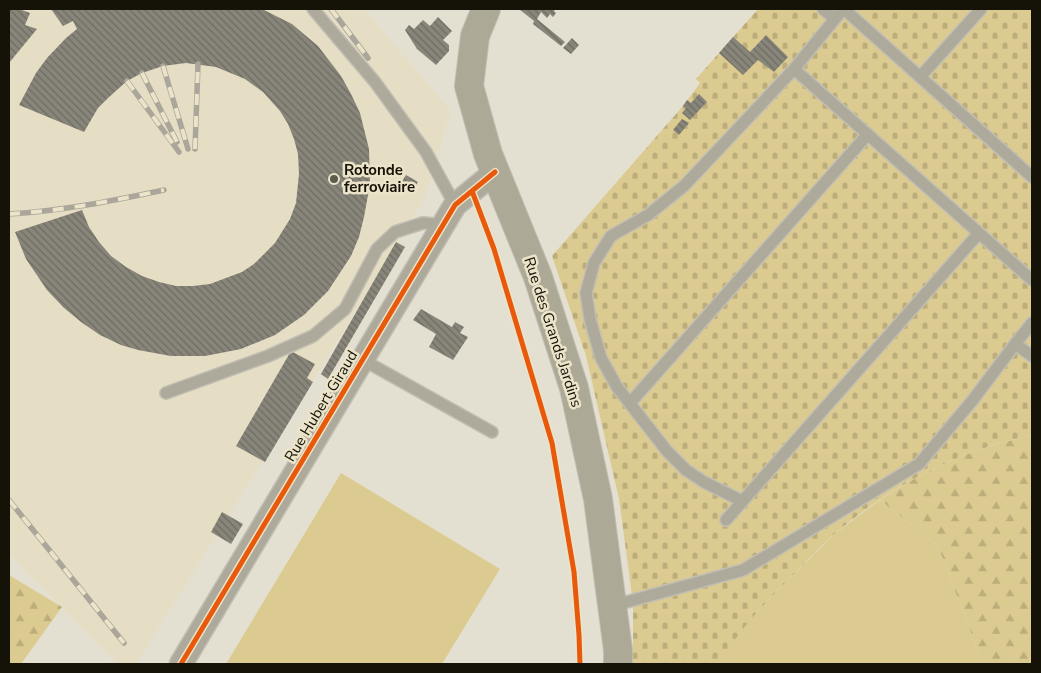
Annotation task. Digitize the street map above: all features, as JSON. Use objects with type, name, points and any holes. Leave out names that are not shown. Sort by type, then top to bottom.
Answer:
[{"type":"main road","name":"Rue des Grands Jardins","points":[[486,9],[475,36],[469,86],[488,154],[538,277],[574,388],[598,499],[618,664]]},
{"type":"street","name":"Rue Hubert Giraud","points":[[181,664],[455,205],[496,172]]},
{"type":"lane","points":[[313,9],[374,82],[426,152],[455,205]]},
{"type":"lane","points":[[823,9],[835,19]]},
{"type":"lane","points":[[742,501],[710,486],[686,470],[667,451],[617,387],[601,358],[590,319],[586,293],[594,263],[611,236],[648,215],[684,186],[794,68],[844,9],[1032,177]]},
{"type":"lane","points":[[920,77],[981,9]]},
{"type":"lane","points":[[794,68],[1032,280]]},
{"type":"lane","points":[[630,402],[868,134]]},
{"type":"lane","points":[[166,393],[268,356],[313,336],[345,309],[377,248],[395,232],[423,223],[444,225]]},
{"type":"lane","points":[[726,520],[979,233]]},
{"type":"lane","points":[[612,606],[743,570],[919,464],[972,401],[1032,323]]},
{"type":"lane","points":[[1015,344],[1032,356]]},
{"type":"lane","points":[[363,360],[492,432]]},
{"type":"shaded area","points":[[9,9],[364,9],[451,111],[425,198],[136,664],[118,664],[9,554]]},
{"type":"green space","points":[[758,9],[1032,9],[1032,435],[977,451],[927,472],[903,485],[857,516],[823,544],[761,607],[735,640],[720,664],[633,664],[633,603],[619,499],[586,356],[552,256],[683,106],[700,83],[696,79]]},
{"type":"green space","points":[[1032,435],[1032,664],[983,664],[938,546],[880,500],[916,478],[953,460],[972,452]]},
{"type":"green space","points":[[341,473],[500,569],[442,664],[226,664]]},
{"type":"green space","points":[[880,500],[938,546],[983,664],[720,664],[729,647],[772,596],[834,534]]},
{"type":"green space","points":[[9,575],[62,607],[21,664],[9,664]]},
{"type":"building","points":[[9,9],[19,9],[30,13],[25,25],[37,29],[9,63]]},
{"type":"building","name":"Rotonde ferroviaire","points":[[51,9],[262,9],[292,24],[318,46],[341,76],[360,113],[369,149],[370,184],[359,237],[351,256],[328,291],[304,315],[275,335],[241,349],[205,356],[171,356],[121,345],[100,335],[63,307],[47,290],[26,259],[15,232],[82,210],[89,227],[99,242],[111,256],[126,267],[142,276],[176,286],[210,284],[242,272],[254,264],[275,243],[290,219],[296,203],[299,174],[298,154],[294,139],[280,111],[263,92],[245,79],[216,67],[186,63],[163,66],[142,73],[127,81],[98,108],[84,132],[19,105],[36,73],[47,58],[77,29],[73,21],[63,26]]},
{"type":"building","points":[[519,9],[555,9],[556,13],[553,17],[550,14],[547,18],[541,12],[537,19],[565,42],[561,46],[533,24],[534,21]]},
{"type":"building","points":[[438,17],[452,31],[443,40],[449,45],[449,51],[436,65],[417,49],[405,30],[409,25],[414,29],[423,20],[430,26]]},
{"type":"building","points":[[766,35],[788,57],[774,72],[758,60],[743,75],[719,53],[733,37],[750,52]]},
{"type":"building","points":[[572,38],[579,45],[571,54],[563,48]]},
{"type":"building","points":[[699,94],[707,102],[690,120],[682,113],[686,108],[683,106],[687,100],[691,103]]},
{"type":"building","points":[[682,119],[689,123],[679,135],[673,130]]},
{"type":"building","points":[[406,175],[418,182],[412,191],[401,183]]},
{"type":"building","points":[[396,242],[405,247],[328,379],[321,374]]},
{"type":"building","points":[[421,309],[452,327],[455,322],[464,327],[460,333],[468,337],[453,360],[429,347],[436,334],[413,320]]},
{"type":"building","points":[[291,351],[315,364],[307,378],[313,382],[265,462],[236,446]]},
{"type":"building","points":[[222,512],[243,524],[231,544],[211,532]]},
{"type":"railway","points":[[331,9],[368,58]]},
{"type":"railway","points":[[195,149],[198,64]]},
{"type":"railway","points":[[163,66],[188,149]]},
{"type":"railway","points":[[142,73],[177,142]]},
{"type":"railway","points":[[127,81],[179,152]]},
{"type":"railway","points":[[9,214],[48,211],[164,190]]},
{"type":"railway","points":[[9,500],[124,643]]},
{"type":"cycle path","points":[[181,664],[455,205],[495,172]]},
{"type":"cycle path","points":[[472,191],[494,249],[552,443],[574,572],[580,664]]},
{"type":"place","name":"Rotonde ferroviaire","points":[[334,179]]}]
